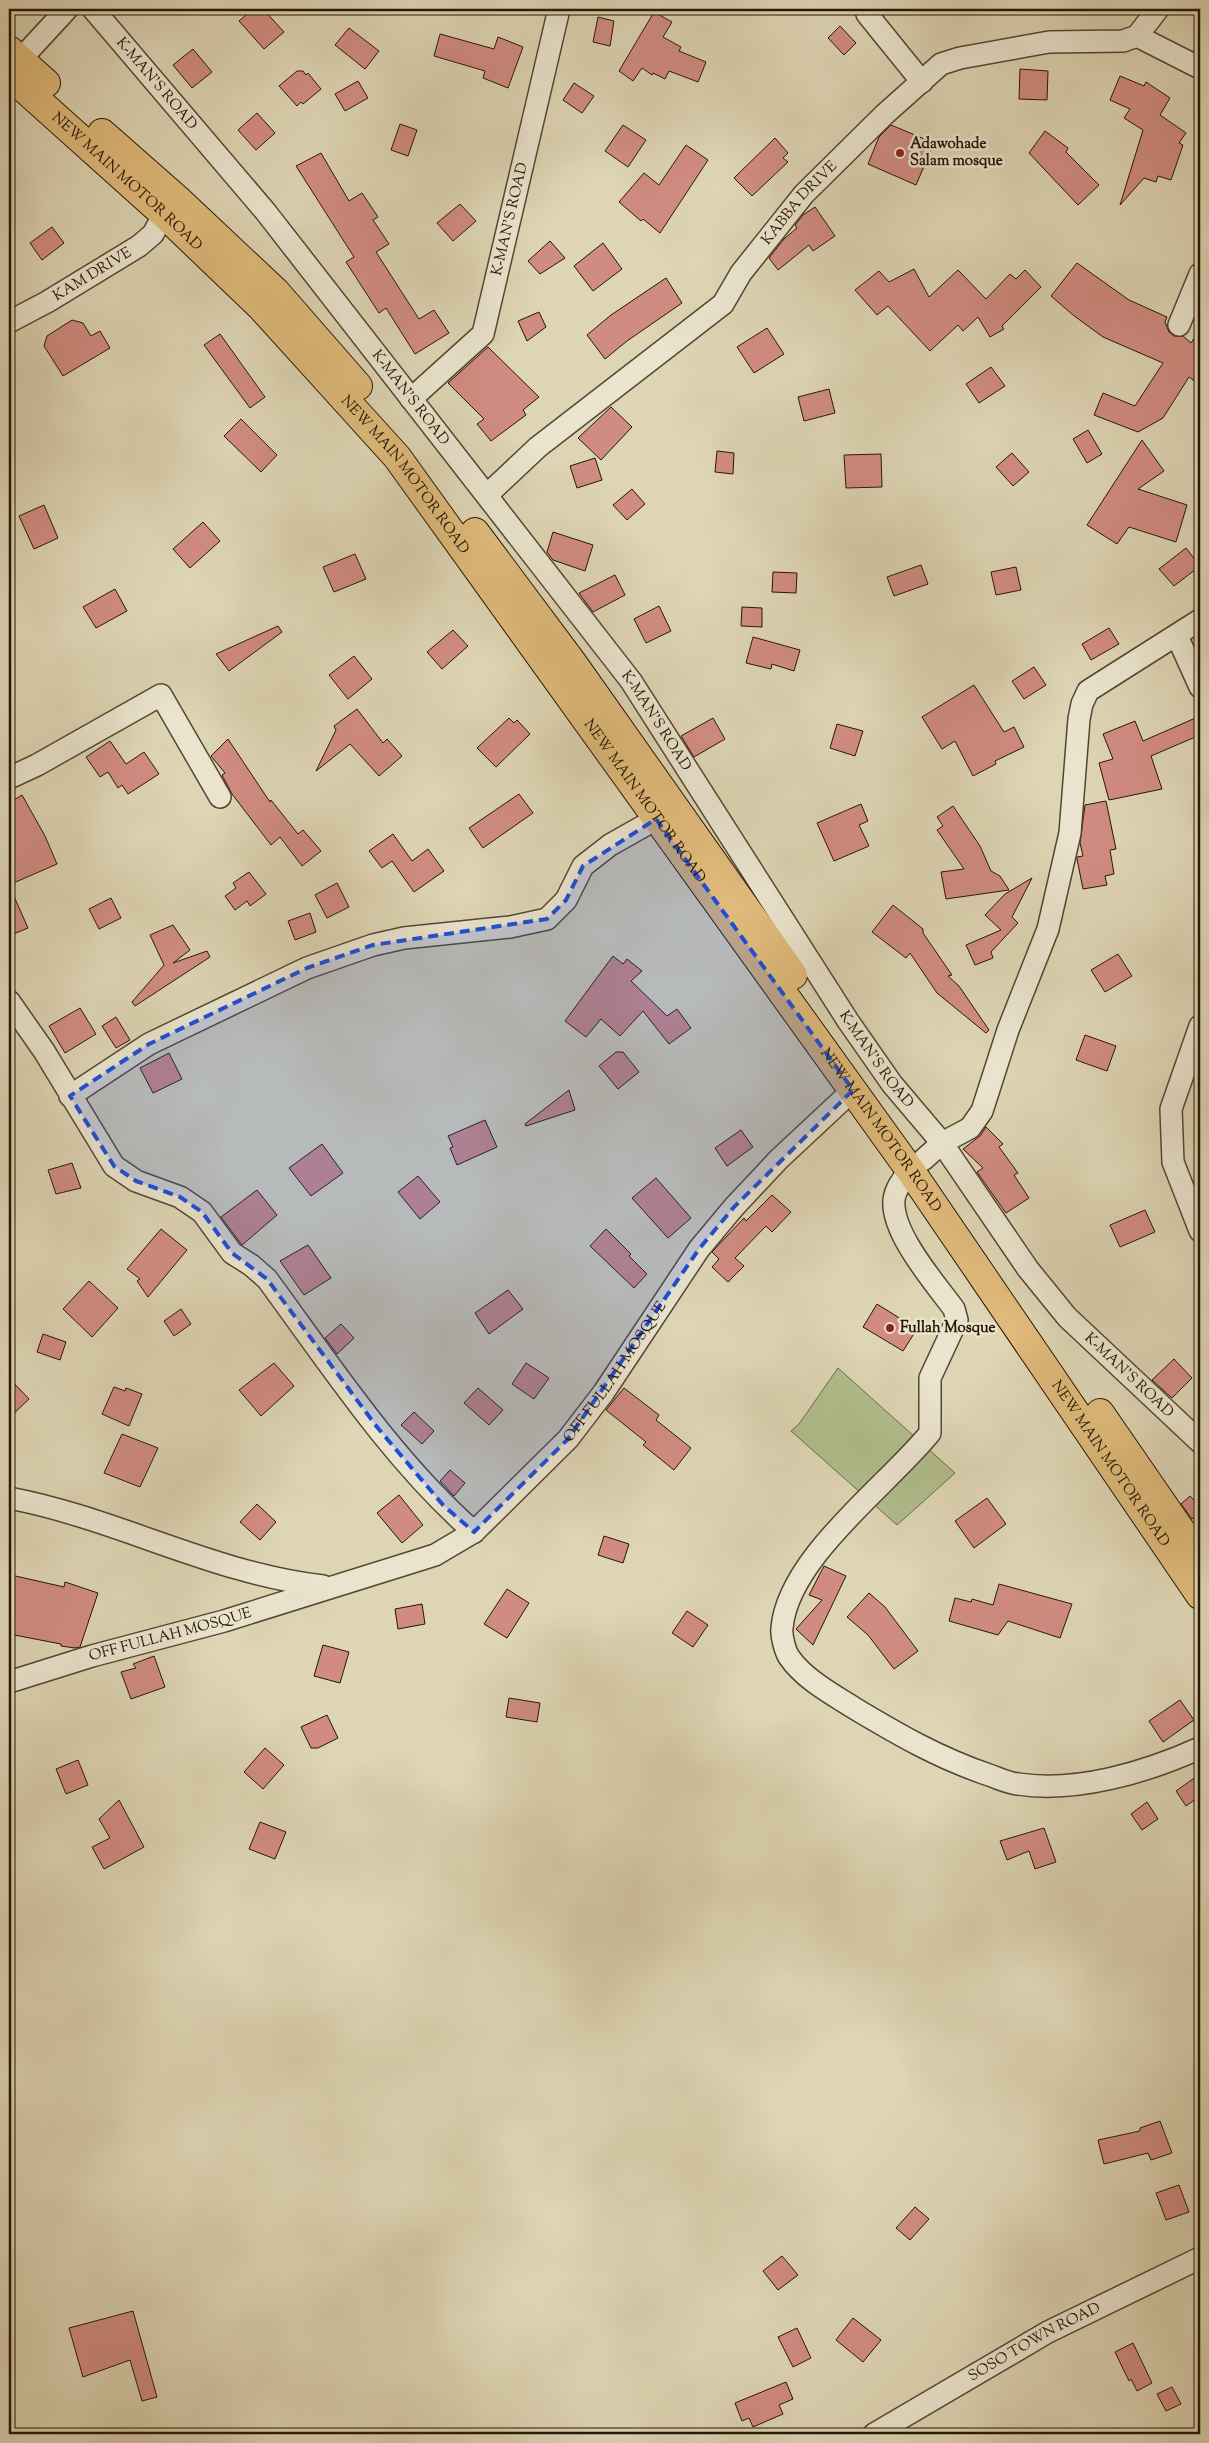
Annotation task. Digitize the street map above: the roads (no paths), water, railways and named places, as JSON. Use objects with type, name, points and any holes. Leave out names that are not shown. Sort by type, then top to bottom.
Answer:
[{"type":"highway","name":"NEW MAIN MOTOR ROAD","points":[[13,62],[164,214],[261,307],[397,457],[666,814],[801,968],[925,1158],[1200,1595]]},
{"type":"highway","name":"NEW MAIN MOTOR ROAD","points":[[13,62],[177,199],[276,292],[412,447],[577,670],[666,814],[853,1090],[925,1158],[1200,1558]]},
{"type":"street","points":[[13,62],[67,9]]},
{"type":"street","name":"K-MAN'S ROAD","points":[[93,9],[265,211],[631,681],[705,795],[801,968]]},
{"type":"street","name":"K-MAN'S ROAD","points":[[410,399],[483,334],[558,9]]},
{"type":"street","points":[[866,9],[867,14],[922,82]]},
{"type":"street","points":[[1158,9],[1137,36],[1200,68]]},
{"type":"street","name":"KABBA DRIVE","points":[[487,495],[538,447],[723,304],[734,289],[741,273],[804,194],[885,114],[941,64],[960,58],[1049,42],[1123,41],[1137,36]]},
{"type":"street","name":"KAM DRIVE","points":[[9,322],[47,302],[139,246],[153,234],[164,214]]},
{"type":"street","points":[[1179,325],[1200,274]]},
{"type":"street","points":[[1200,620],[1178,636],[1088,691],[1082,704],[1079,719],[1070,833],[1048,929],[1008,1030],[982,1111],[970,1128],[925,1158],[900,1183],[894,1199],[895,1220],[911,1248],[954,1310],[957,1320],[930,1378],[930,1433],[825,1544],[791,1594],[782,1630],[788,1656],[805,1674],[831,1694],[910,1742],[952,1762],[1017,1784],[1081,1785],[1166,1764],[1200,1748]]},
{"type":"street","points":[[1178,636],[1200,687]]},
{"type":"street","points":[[9,778],[37,765],[161,695],[220,797]]},
{"type":"street","points":[[70,1096],[149,1044],[307,968],[381,943],[404,938],[510,927],[547,919],[566,900],[583,866],[610,846],[666,814],[705,795]]},
{"type":"street","points":[[9,1001],[44,1050],[70,1096],[114,1166],[136,1181],[180,1198],[202,1212],[232,1253],[267,1280],[377,1427],[443,1505],[474,1532]]},
{"type":"street","points":[[1200,1026],[1171,1109],[1173,1162],[1200,1230]]},
{"type":"street","name":"OFF FULLAH MOSQUE","points":[[9,1682],[92,1656],[224,1621],[435,1555],[474,1532],[568,1439],[604,1392],[700,1249],[734,1207],[779,1159],[853,1090]]},
{"type":"street","name":"K-MAN'S ROAD","points":[[925,1158],[1028,1268],[1067,1317],[1200,1442]]},
{"type":"street","name":"OFF FULLAH MOSQUE","points":[[9,1498],[85,1517],[269,1577],[291,1583],[330,1587]]},
{"type":"street","name":"SOSO TOWN ROAD","points":[[874,2434],[1048,2332],[1200,2258]]},
{"type":"place","name":"Adawohade Salam mosque","points":[[900,153]]},
{"type":"place","name":"Fullah Mosque","points":[[890,1328]]}]
